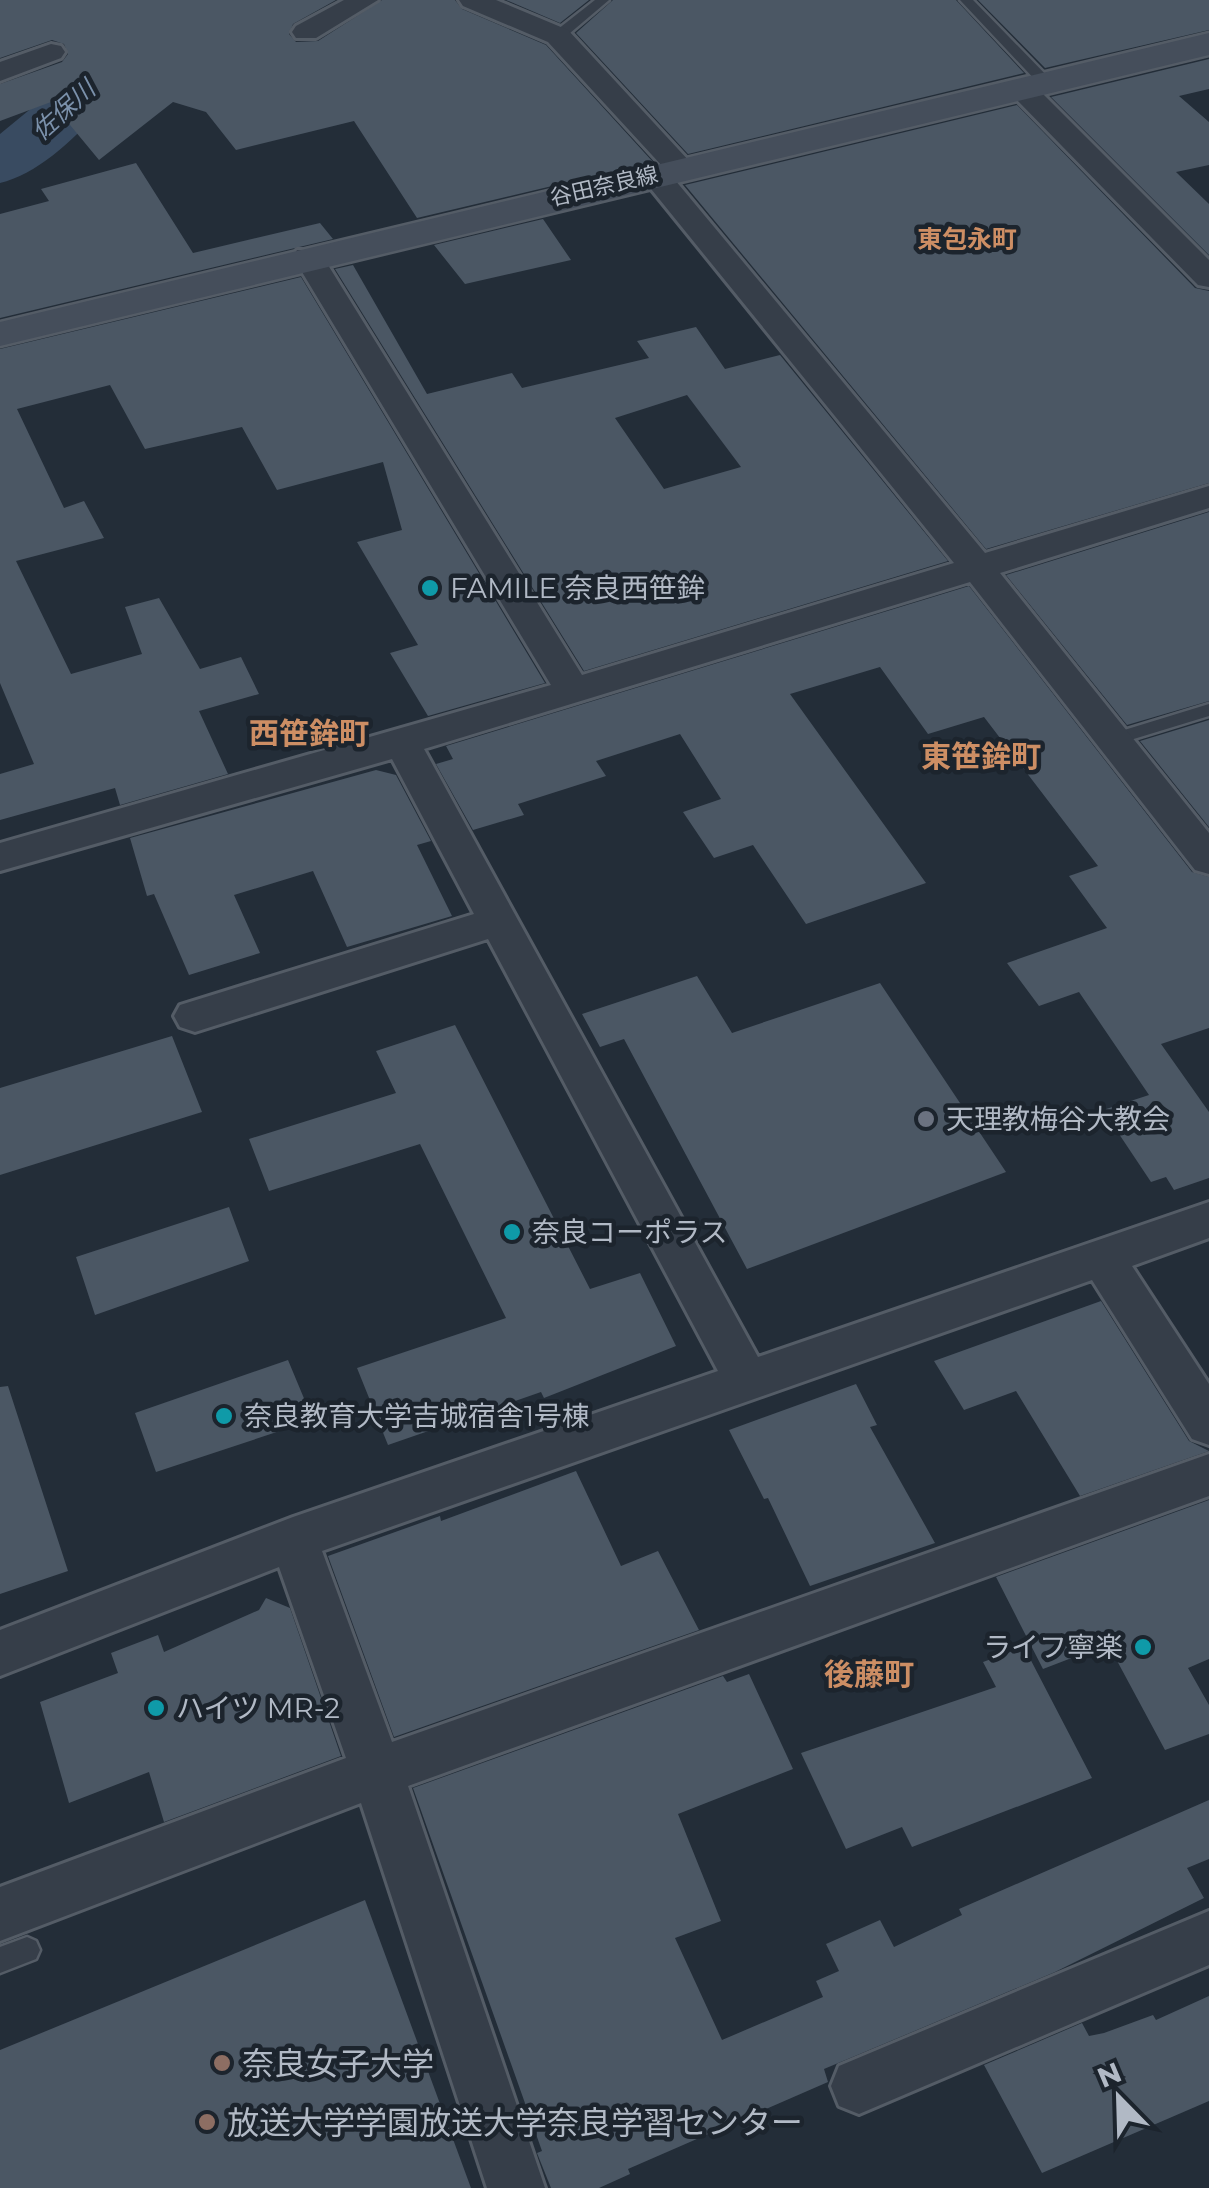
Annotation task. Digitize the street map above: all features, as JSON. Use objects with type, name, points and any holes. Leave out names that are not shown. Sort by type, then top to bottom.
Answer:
[{"type":"main road","name":"谷田奈良線","points":[[0,334],[308,257],[1209,44]]},
{"type":"street","points":[[306,32],[364,0]]},
{"type":"street","points":[[473,0],[513,6],[558,36],[1209,860]]},
{"type":"street","points":[[0,72],[51,52]]},
{"type":"street","points":[[1033,85],[1209,278]]},
{"type":"street","points":[[308,257],[573,690]]},
{"type":"street","points":[[0,857],[402,743],[1209,497]]},
{"type":"street","points":[[402,743],[748,1382]]},
{"type":"street","points":[[195,1016],[499,921]]},
{"type":"street","points":[[0,1653],[293,1540],[1209,1220]]},
{"type":"street","points":[[1101,1256],[1209,1424]]},
{"type":"street","points":[[14,1932],[377,1772],[1209,1475]]},
{"type":"street","points":[[293,1540],[377,1772],[516,2188]]},
{"type":"street","points":[[859,2086],[1209,1938]]},
{"type":"lane","points":[[558,36],[603,0]]},
{"type":"lane","points":[[966,0],[1033,85]]},
{"type":"lane","points":[[1114,739],[1209,710]]},
{"type":"lane","points":[[0,1960],[14,1932]]},
{"type":"building","points":[[0,0],[336,0],[293,24],[289,34],[296,42],[318,41],[382,0],[455,0],[462,9],[546,45],[653,162],[417,218],[354,121],[236,150],[206,112],[173,102],[99,160],[51,102],[0,121],[0,84],[62,62],[68,54],[64,44],[52,40],[0,58]]},
{"type":"building","points":[[506,0],[589,0],[560,23]]},
{"type":"building","points":[[613,0],[956,0],[1024,73],[688,154],[576,33]]},
{"type":"building","points":[[978,0],[1209,0],[1209,30],[1045,68]]},
{"type":"building","points":[[1209,59],[1209,89],[1179,96],[1209,122],[1209,165],[1176,172],[1209,204],[1209,255],[1051,97]]},
{"type":"building","points":[[1017,105],[1195,288],[1209,291],[1209,483],[986,549],[685,185]]},
{"type":"building","points":[[136,163],[193,253],[320,223],[333,239],[0,318],[0,214],[49,201],[41,189]]},
{"type":"building","points":[[543,219],[571,260],[465,284],[434,245]]},
{"type":"building","points":[[353,265],[427,394],[512,373],[522,388],[649,358],[637,341],[696,327],[725,369],[780,355],[948,561],[584,671],[335,269]],"holes":[[[687,395],[741,467],[664,489],[615,418]]]},
{"type":"building","points":[[301,277],[545,683],[428,716],[390,653],[418,645],[357,542],[402,530],[383,462],[277,490],[242,427],[145,449],[110,385],[17,409],[64,508],[84,501],[104,538],[16,561],[71,674],[142,654],[125,607],[159,598],[200,669],[241,657],[259,694],[199,711],[228,774],[120,805],[115,788],[0,820],[0,774],[34,764],[0,683],[0,349]]},
{"type":"building","points":[[1209,512],[1209,701],[1127,725],[1006,575]]},
{"type":"building","points":[[969,586],[1192,872],[1209,877],[1209,1028],[1161,1044],[1209,1112],[1209,1178],[1174,1190],[1166,1177],[1151,1182],[1103,1110],[1149,1095],[1079,992],[1039,1006],[1007,963],[1107,928],[1069,876],[1098,866],[984,717],[928,734],[880,667],[790,694],[926,883],[806,924],[753,845],[714,858],[683,812],[721,799],[680,734],[596,761],[606,776],[518,804],[524,815],[473,830],[436,764],[453,759],[446,746]]},
{"type":"building","points":[[1209,720],[1209,827],[1140,741]]},
{"type":"building","points":[[376,770],[396,775],[431,841],[417,845],[452,916],[347,947],[313,871],[234,895],[260,953],[189,975],[154,894],[147,896],[130,838]]},
{"type":"building","name":"天理教梅谷大教会","points":[[697,976],[732,1033],[880,983],[1006,1172],[747,1269],[624,1039],[600,1047],[582,1014]]},
{"type":"building","name":"奈良コーポラス","points":[[455,1025],[590,1289],[640,1273],[676,1346],[544,1398],[541,1392],[388,1445],[357,1368],[506,1318],[420,1144],[269,1191],[249,1139],[396,1093],[376,1051]]},
{"type":"building","points":[[172,1036],[202,1112],[0,1175],[0,1088]]},
{"type":"building","points":[[229,1207],[249,1261],[95,1315],[76,1257]]},
{"type":"building","points":[[1101,1301],[1189,1441],[1209,1451],[1080,1496],[1016,1391],[964,1410],[934,1361]]},
{"type":"building","name":"奈良教育大学吉城宿舎1号棟","points":[[288,1360],[313,1420],[156,1472],[135,1413]]},
{"type":"building","points":[[856,1384],[877,1425],[870,1427],[935,1543],[810,1586],[768,1498],[764,1499],[729,1430]]},
{"type":"building","points":[[8,1386],[68,1571],[0,1594],[0,1387]]},
{"type":"building","points":[[576,1471],[621,1566],[658,1551],[699,1630],[394,1737],[328,1556],[440,1516],[441,1521]]},
{"type":"building","points":[[1209,1500],[1209,1659],[1188,1668],[1209,1705],[1209,1734],[1165,1750],[1108,1644],[1043,1669],[996,1577]]},
{"type":"building","points":[[266,1598],[290,1608],[341,1756],[164,1822],[149,1772],[69,1803],[40,1702],[118,1673],[111,1653],[158,1635],[164,1652],[259,1610]]},
{"type":"building","points":[[1024,1647],[1092,1778],[912,1847],[902,1827],[846,1849],[801,1753],[996,1687],[983,1662]]},
{"type":"building","points":[[749,1674],[793,1769],[678,1814],[721,1921],[675,1938],[722,2040],[823,1997],[816,1981],[839,1971],[826,1944],[880,1920],[894,1947],[962,1915],[959,1909],[1209,1800],[1209,1859],[1187,1868],[1204,1898],[1055,1972],[824,2069],[828,2082],[628,2169],[630,2174],[599,2188],[551,2188],[537,2153],[542,2151],[413,1788],[723,1676],[727,1682]]},
{"type":"building","name":"奈良女子大学","points":[[365,1900],[471,2188],[0,2188],[0,2050]]},
{"type":"building","points":[[1209,1996],[1209,2101],[1042,2173],[984,2065],[1082,2023],[1089,2036],[1104,2033],[1153,2015],[1156,2020]]},
{"type":"waterway","name":"佐保川","points":[[0,165],[88,92],[154,0]]},
{"type":"place","name":"FAMILE 奈良西笹鉾","points":[[430,588]]},
{"type":"place","name":"天理教梅谷大教会","points":[[926,1119]]},
{"type":"place","name":"奈良コーポラス","points":[[512,1232]]},
{"type":"place","name":"奈良教育大学吉城宿舎1号棟","points":[[224,1416]]},
{"type":"place","name":"ライフ寧楽","points":[[1143,1647]]},
{"type":"place","name":"ハイツ MR-2","points":[[156,1708]]},
{"type":"place","name":"奈良女子大学","points":[[222,2063]]},
{"type":"place","name":"放送大学学園放送大学奈良学習センター","points":[[207,2122]]},
{"type":"district","name":"東包永町","points":[[967,239]]},
{"type":"district","name":"西笹鉾町","points":[[309,733]]},
{"type":"district","name":"東笹鉾町","points":[[981,756]]},
{"type":"district","name":"後藤町","points":[[869,1674]]}]
